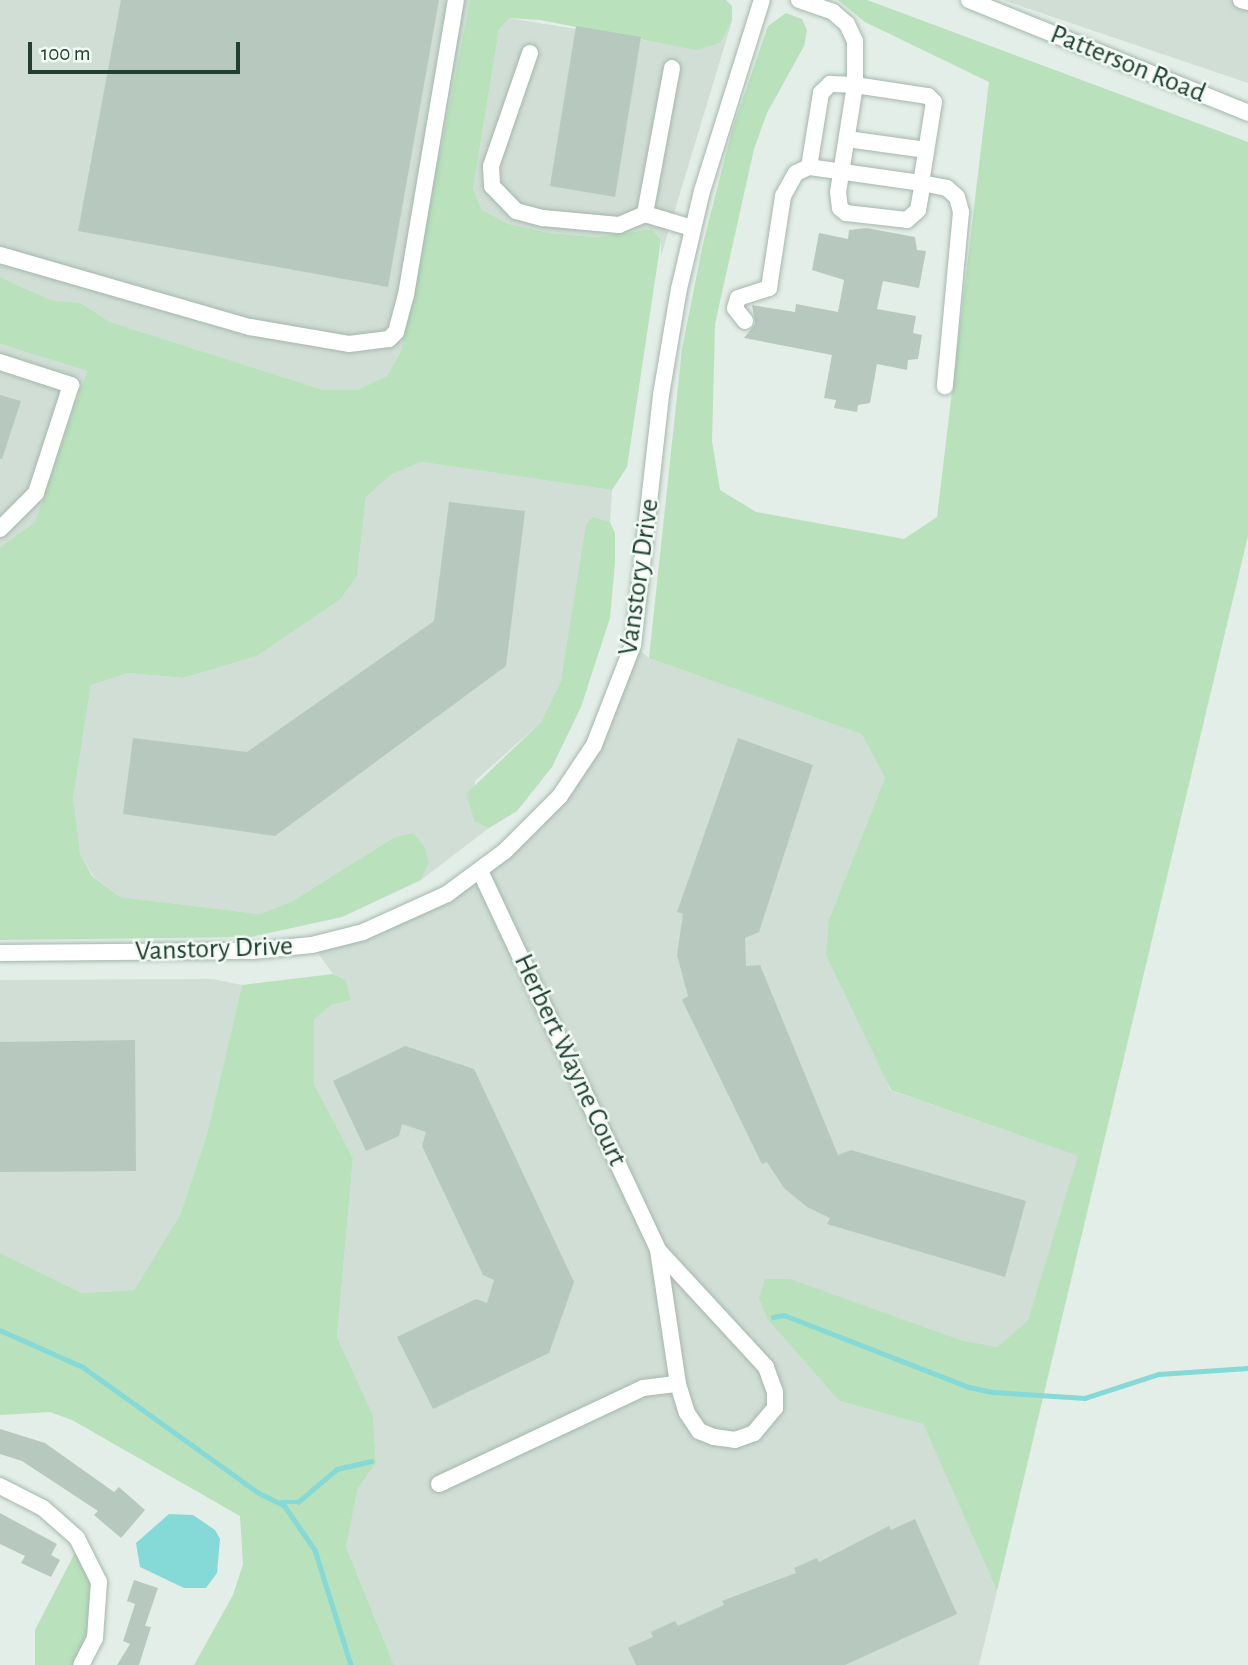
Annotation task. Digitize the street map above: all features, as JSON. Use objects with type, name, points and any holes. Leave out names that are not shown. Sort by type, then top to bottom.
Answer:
[{"type":"street","points":[[0,256],[250,327],[349,344],[389,339],[396,332],[405,295],[456,0]]},
{"type":"street","name":"Vanstory Drive","points":[[0,953],[303,946],[391,922],[447,894],[480,870],[560,796],[594,745],[619,690],[634,645],[661,395],[692,228],[762,0]]},
{"type":"street","points":[[745,321],[736,308],[738,298],[769,288],[787,184],[809,167],[821,93],[830,84],[855,85],[928,96],[934,102],[918,210],[901,222],[840,208],[841,172],[855,85],[855,41],[847,24],[833,12],[799,0]]},
{"type":"street","name":"Patterson Road","points":[[969,0],[1248,113]]},
{"type":"street","points":[[1241,0],[1248,2]]},
{"type":"street","points":[[530,53],[491,166],[492,186],[516,211],[543,218],[619,225],[645,214],[692,228]]},
{"type":"street","points":[[645,214],[672,68]]},
{"type":"street","points":[[846,139],[926,150]]},
{"type":"street","points":[[809,167],[947,188],[957,197],[961,212],[945,386]]},
{"type":"street","points":[[0,362],[71,385],[36,493],[0,528]]},
{"type":"street","name":"Herbert Wayne Court","points":[[480,870],[658,1250]]},
{"type":"street","points":[[658,1250],[766,1367],[775,1392],[775,1408],[754,1433],[724,1440],[699,1431],[687,1413],[678,1384],[658,1250]]},
{"type":"street","points":[[439,1484],[643,1388],[678,1384]]},
{"type":"street","points":[[0,1486],[43,1508],[77,1538],[99,1582],[95,1638],[81,1665]]},
{"type":"shaded area","points":[[0,0],[470,0],[401,351],[387,376],[357,390],[324,390],[110,322],[81,303],[51,300],[0,277]]},
{"type":"shaded area","points":[[1003,0],[1248,0],[1248,83]]},
{"type":"shaded area","points":[[509,18],[697,49],[720,43],[732,21],[661,256],[661,240],[652,229],[595,237],[550,233],[509,224],[482,210],[473,189],[499,30]]},
{"type":"shaded area","points":[[0,344],[87,371],[35,522],[0,547]]},
{"type":"shaded area","points":[[422,462],[612,490],[610,522],[593,517],[561,681],[541,722],[475,781],[475,822],[489,828],[421,880],[429,863],[393,838],[291,902],[260,914],[120,897],[93,876],[80,853],[74,822],[73,799],[91,685],[129,673],[183,678],[257,656],[341,599],[357,576],[366,497],[392,474]]},
{"type":"shaded area","points":[[633,645],[649,658],[862,733],[885,778],[829,919],[890,1090],[1079,1156],[1028,1320],[997,1347],[768,1320],[839,1401],[923,1424],[997,1591],[979,1665],[394,1665],[346,1547],[358,1488],[376,1463],[373,1415],[337,1337],[353,1158],[314,1084],[312,1062],[314,1020],[331,1005],[351,1000],[346,980],[333,974],[312,945],[363,932],[480,871],[577,773]]},
{"type":"shaded area","points":[[212,979],[242,985],[207,1134],[180,1215],[134,1290],[82,1293],[0,1253],[0,980]]},
{"type":"green space","points":[[470,0],[726,0],[732,6],[732,21],[720,43],[697,50],[540,20],[509,18],[499,30],[473,189],[482,210],[509,224],[550,233],[595,237],[652,229],[661,240],[627,467],[612,490],[422,462],[392,474],[366,497],[357,576],[341,599],[257,656],[183,678],[129,673],[91,685],[73,799],[80,853],[92,876],[120,897],[260,914],[291,902],[393,838],[413,833],[424,846],[429,863],[421,880],[342,917],[251,937],[0,940],[0,547],[35,522],[87,371],[0,344],[0,277],[51,300],[81,303],[110,322],[324,390],[357,390],[387,376],[401,351]]},
{"type":"green space","points":[[838,0],[867,0],[1248,142],[1248,536],[997,1591],[923,1424],[839,1401],[768,1320],[759,1298],[765,1279],[790,1279],[963,1341],[997,1347],[1028,1320],[1078,1156],[891,1090],[826,955],[829,919],[885,778],[862,734],[649,658],[682,349],[703,244],[732,130],[768,26],[786,13],[802,19],[807,30],[804,46],[767,113],[754,149],[715,324],[712,441],[720,490],[756,512],[904,539],[937,517],[989,82],[865,22]]},
{"type":"green space","points":[[593,517],[610,522],[615,533],[615,563],[610,618],[581,707],[552,767],[517,811],[489,828],[475,822],[466,794],[541,722],[561,681],[586,525]]},
{"type":"green space","points":[[333,974],[346,980],[351,1000],[331,1005],[314,1020],[314,1084],[353,1158],[337,1337],[373,1415],[376,1463],[358,1488],[346,1547],[394,1665],[194,1665],[233,1595],[243,1564],[240,1516],[72,1420],[50,1412],[0,1415],[0,1253],[82,1293],[134,1290],[180,1215],[207,1134],[242,985]]},
{"type":"green space","points":[[80,1543],[99,1582],[95,1638],[81,1665],[35,1665],[35,1630]]},
{"type":"water","points":[[169,1514],[193,1515],[215,1530],[220,1539],[217,1573],[206,1588],[184,1588],[140,1567],[136,1543]]},
{"type":"building","points":[[121,0],[439,0],[388,287],[78,231]]},
{"type":"building","points":[[576,26],[641,37],[615,197],[550,186]]},
{"type":"building","points":[[866,228],[915,237],[917,250],[926,251],[919,288],[883,281],[877,309],[916,316],[913,333],[922,335],[918,359],[908,360],[907,370],[877,364],[870,403],[858,405],[857,412],[834,408],[836,400],[824,398],[832,355],[744,338],[755,324],[752,305],[795,312],[796,304],[838,312],[844,280],[812,270],[819,233],[848,239],[849,230]]},
{"type":"building","points":[[0,395],[21,401],[2,459],[0,459]]},
{"type":"building","points":[[449,502],[525,511],[506,666],[275,836],[123,814],[133,738],[247,752],[434,621]]},
{"type":"building","points":[[738,738],[813,765],[759,932],[745,938],[746,966],[760,965],[838,1155],[851,1150],[1026,1201],[1005,1277],[827,1224],[830,1218],[807,1207],[784,1188],[767,1162],[762,1164],[682,1000],[688,996],[677,955],[683,914],[677,912]]},
{"type":"building","points":[[135,1040],[136,1171],[0,1172],[0,1042]]},
{"type":"building","points":[[405,1046],[474,1069],[574,1282],[549,1353],[433,1409],[397,1337],[476,1299],[487,1303],[494,1280],[483,1275],[422,1146],[426,1132],[402,1124],[399,1136],[366,1151],[333,1081]]},
{"type":"building","points":[[0,1429],[45,1443],[114,1492],[119,1487],[145,1510],[121,1538],[94,1515],[98,1511],[22,1461],[0,1454]]},
{"type":"building","points":[[0,1513],[57,1544],[51,1555],[60,1560],[51,1577],[21,1563],[25,1556],[0,1544]]},
{"type":"building","points":[[915,1519],[957,1614],[845,1665],[636,1665],[628,1648],[653,1637],[651,1632],[675,1621],[678,1626],[724,1605],[722,1601],[796,1573],[794,1568],[817,1558],[819,1562],[889,1526],[891,1530]]},
{"type":"building","points":[[134,1580],[158,1588],[145,1626],[151,1627],[139,1665],[117,1665],[130,1644],[123,1641],[135,1604],[127,1601]]},
{"type":"waterway","points":[[773,1317],[784,1315],[969,1387],[993,1392],[1085,1398],[1159,1374],[1248,1368]]},
{"type":"waterway","points":[[0,1330],[83,1367],[259,1493],[284,1505],[315,1550],[351,1665]]},
{"type":"waterway","points":[[282,1502],[298,1502],[337,1469],[371,1461]]}]
